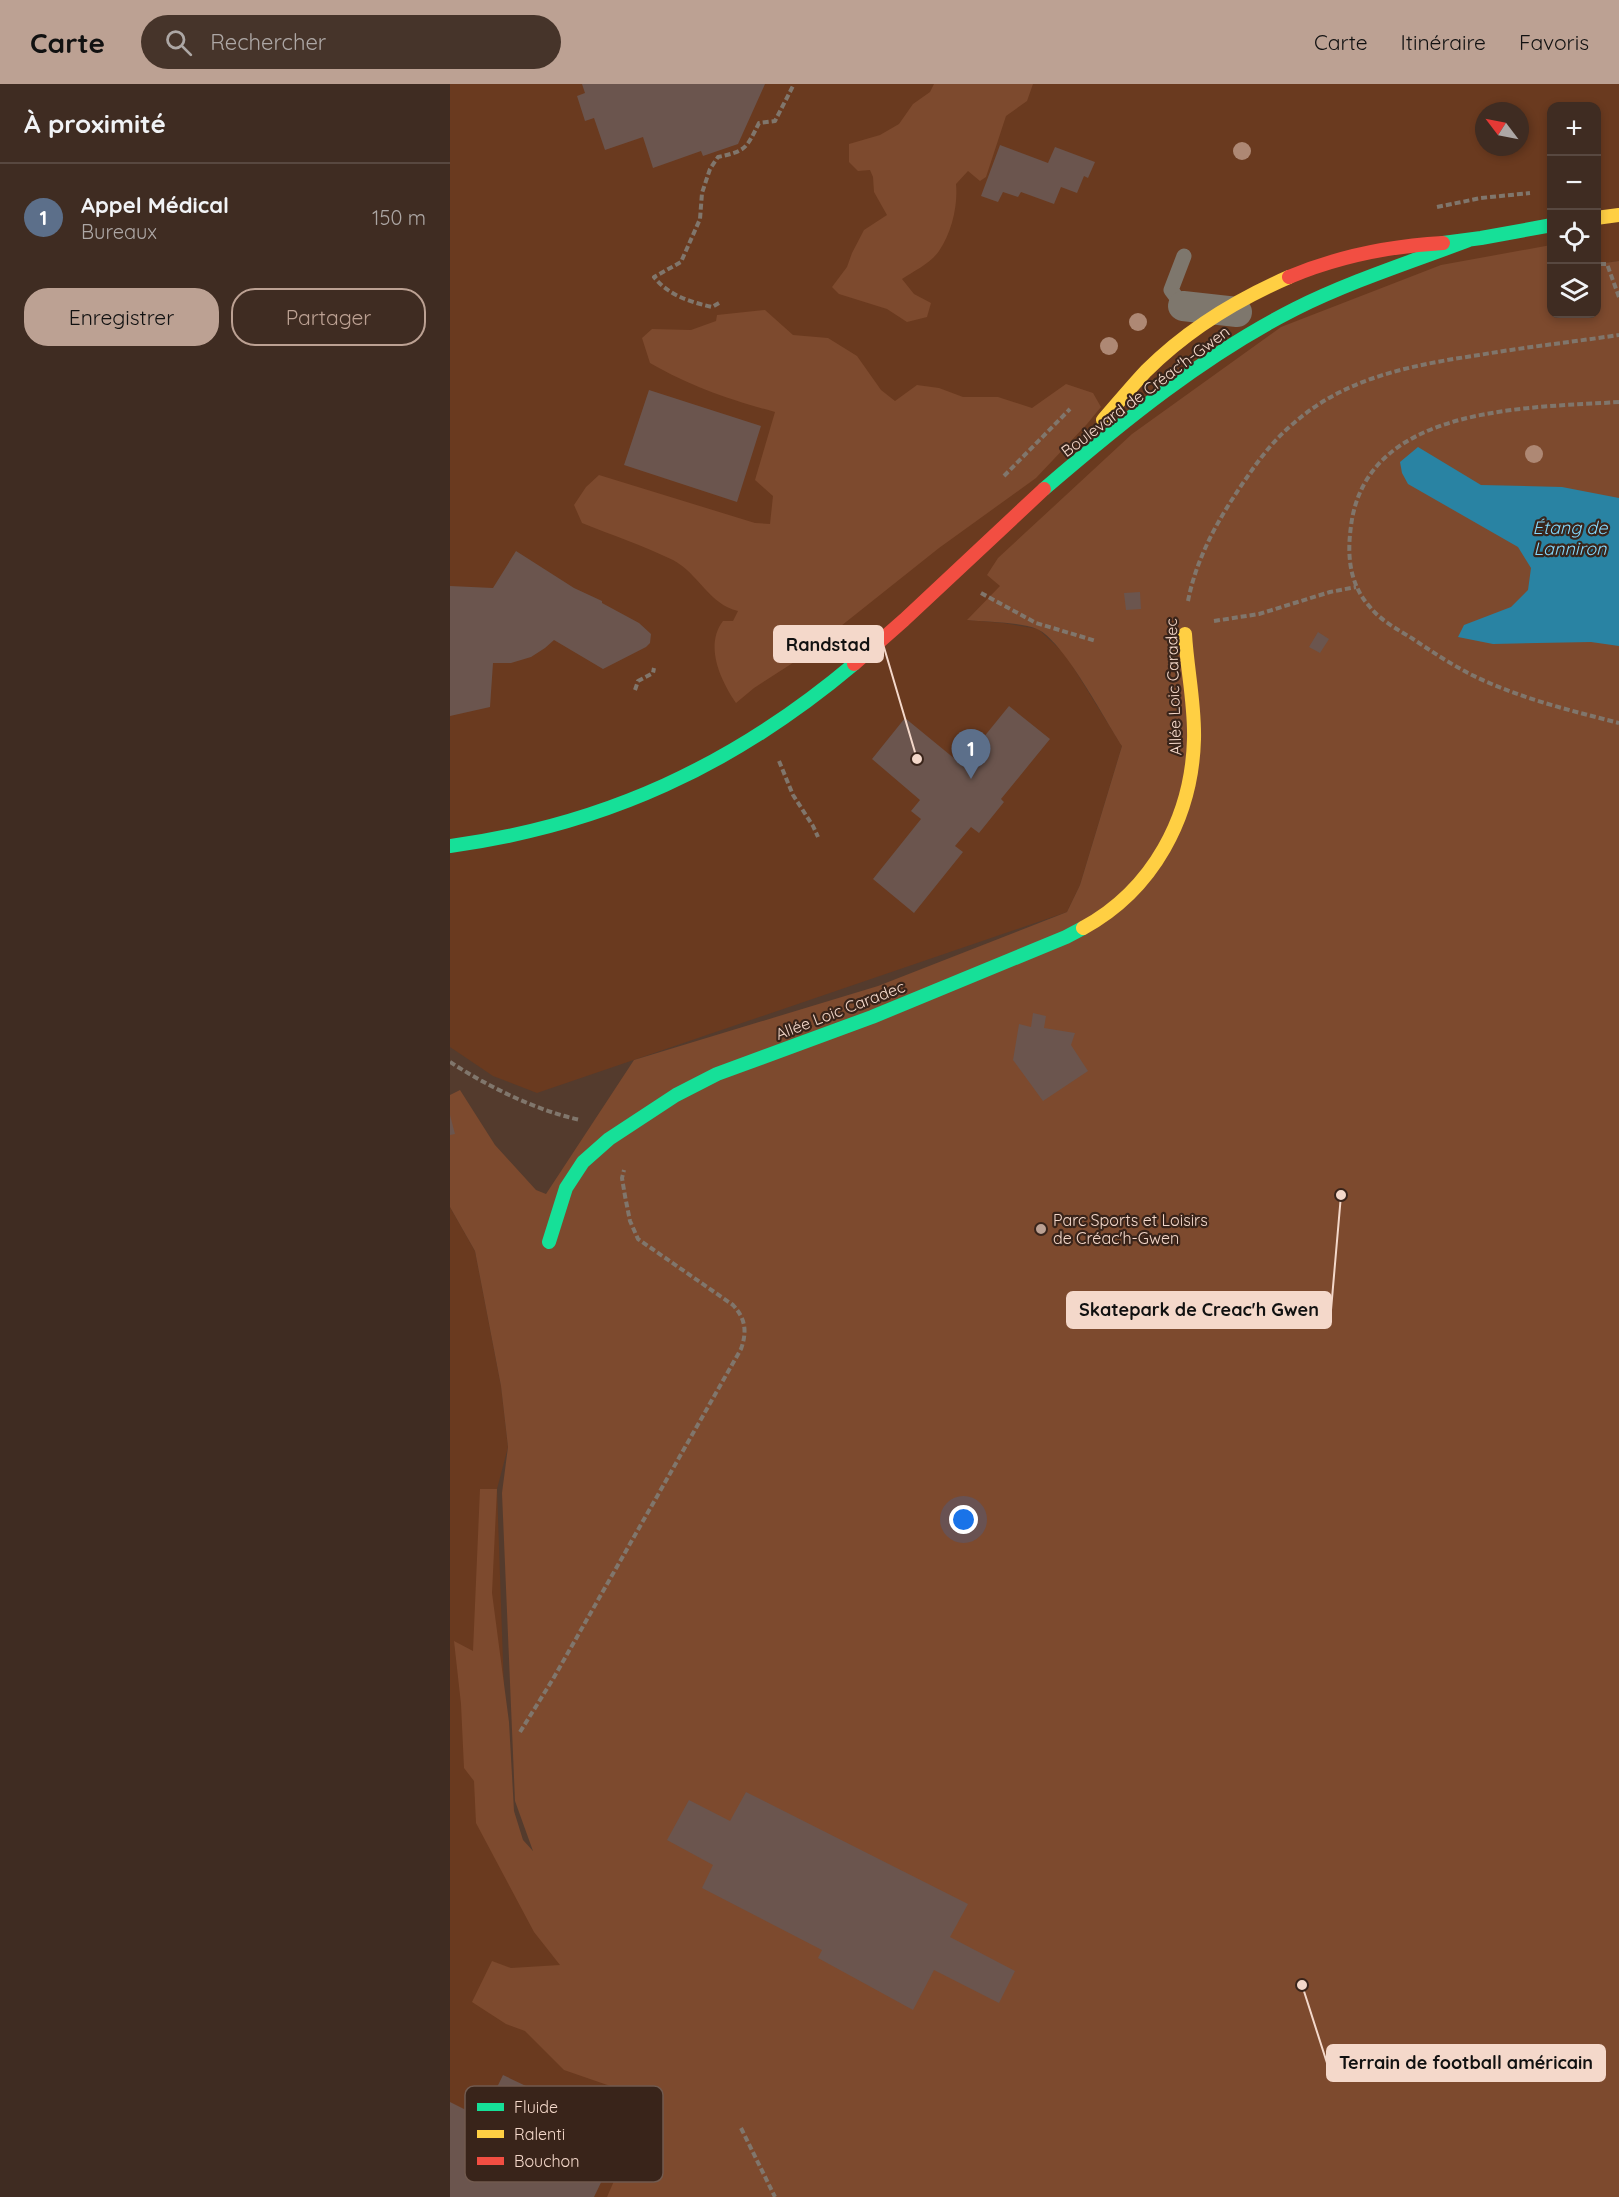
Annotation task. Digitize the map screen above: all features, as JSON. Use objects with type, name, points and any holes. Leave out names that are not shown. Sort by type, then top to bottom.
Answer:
[{"type":"street","points":[[1601,217],[1619,215]]},
{"type":"street","name":"Boulevard de Créac'h-Gwen","points":[[1043,489],[1153,365],[1220,311],[1266,286],[1340,259],[1383,248],[1419,242],[1469,240],[1547,226]]},
{"type":"street","name":"Boulevard de Créac'h-Gwen","points":[[450,846],[522,833],[590,814],[626,801],[693,771],[774,725],[814,697],[875,646],[1043,489],[1097,443],[1173,386],[1238,341],[1280,317],[1323,296],[1469,240]]},
{"type":"street","points":[[1202,339],[1236,285]]},
{"type":"street","points":[[1183,306],[1280,317]]},
{"type":"street","points":[[1173,386],[1191,358]]},
{"type":"street","name":"Allée Loic Caradec","points":[[549,1242],[574,1173],[583,1162],[609,1139],[676,1095],[710,1077],[872,1017],[1082,930],[1114,909],[1160,857],[1175,829],[1185,798],[1193,760],[1194,739],[1185,634]]},
{"type":"lane","points":[[1183,306],[1171,290],[1184,256]]},
{"type":"path","points":[[719,303],[712,307],[692,301],[663,288],[654,277],[681,262],[700,219],[702,193],[710,169],[718,157],[737,153],[747,146],[759,123],[775,121],[794,84]]},
{"type":"path","points":[[1601,264],[1607,264],[1619,297]]},
{"type":"path","name":"Allée Loic Caradec","points":[[1185,634],[1191,587],[1209,540],[1221,518],[1264,453],[1294,422],[1314,407],[1353,385],[1420,364],[1619,335]]},
{"type":"path","points":[[1001,479],[1077,402]]},
{"type":"path","points":[[1619,402],[1484,414],[1456,420],[1420,434],[1392,451],[1369,474],[1355,505],[1349,539],[1351,572],[1356,587],[1371,609],[1382,619],[1468,673],[1530,697],[1619,723]]},
{"type":"path","points":[[1185,634],[1210,622],[1259,614],[1330,592],[1356,587]]},
{"type":"path","points":[[981,592],[1036,623],[1096,641]]},
{"type":"path","points":[[635,690],[638,681],[653,673],[654,668]]},
{"type":"path","points":[[779,760],[793,795],[818,837]]},
{"type":"path","points":[[450,1062],[508,1094],[567,1117],[588,1120]]},
{"type":"path","points":[[520,1732],[554,1679],[741,1349],[746,1336],[745,1324],[734,1305],[638,1239],[630,1221],[625,1196],[622,1178],[625,1167],[609,1139]]},
{"type":"path","points":[[741,2128],[775,2197]]},
{"type":"shaded area","points":[[450,84],[1619,84],[1619,261],[1601,263],[1601,102],[1547,102],[1547,250],[968,620],[1038,629],[1065,654],[1122,746],[1080,885],[1067,912],[537,1093],[493,1076],[450,1047]]},
{"type":"shaded area","points":[[934,84],[1033,84],[1027,101],[1006,116],[986,177],[980,181],[968,171],[956,184],[953,218],[939,251],[927,263],[902,279],[914,294],[931,303],[927,317],[907,322],[887,309],[839,294],[832,287],[847,267],[864,230],[887,215],[874,192],[870,170],[858,171],[849,162],[849,144],[880,135],[899,124],[913,104],[930,92]]},
{"type":"shaded area","name":"Parc Sports et Loisirs de Créac'h-Gwen","points":[[1547,246],[1547,318],[1601,318],[1601,263],[1619,261],[1619,2197],[607,2197],[614,2182],[663,2182],[663,2086],[610,2086],[564,2070],[525,2031],[506,2024],[472,2002],[492,1961],[511,1968],[560,1965],[534,1932],[476,1823],[474,1781],[464,1768],[461,1704],[454,1641],[473,1651],[480,1489],[497,1489],[492,1593],[509,1722],[514,1811],[523,1840],[533,1851],[515,1801],[502,1493],[508,1447],[501,1386],[475,1251],[450,1207],[450,1095],[460,1090],[495,1145],[536,1190],[546,1194],[634,1060],[878,986],[1067,912],[1080,885],[1122,746],[1071,664],[1047,636],[1037,629],[1022,625],[967,620],[1000,586],[987,575],[998,558],[1132,434],[1281,327],[1441,265]]},
{"type":"shaded area","points":[[765,310],[793,335],[828,338],[857,356],[881,390],[895,401],[917,385],[939,388],[963,397],[998,397],[1032,408],[1066,384],[1093,393],[1101,407],[1036,478],[939,548],[802,657],[754,688],[736,703],[720,674],[715,641],[717,631],[723,621],[733,621],[738,611],[728,608],[712,596],[690,573],[673,560],[582,523],[574,505],[586,487],[599,475],[755,523],[770,524],[773,496],[755,480],[775,412],[711,392],[650,363],[642,338],[652,329],[691,330],[716,321],[717,315]]},
{"type":"shaded area","points":[[450,1207],[475,1251],[501,1386],[508,1447],[497,1489],[509,1833],[636,2086],[465,2086],[465,2182],[663,2182],[663,2139],[692,2197],[450,2197]]},
{"type":"water","name":"Étang de Lanniron","points":[[1418,447],[1481,485],[1562,487],[1619,498],[1619,646],[1591,642],[1493,644],[1458,637],[1464,625],[1511,607],[1528,590],[1531,568],[1518,547],[1408,484],[1402,473],[1400,462]]},
{"type":"building","points":[[582,84],[765,84],[738,144],[703,156],[701,151],[653,168],[643,137],[605,150],[594,118],[585,121],[577,96],[585,93]]},
{"type":"building","points":[[1000,145],[1048,163],[1055,147],[1095,162],[1088,178],[1084,176],[1077,193],[1061,187],[1054,204],[1021,192],[1018,197],[1003,192],[998,202],[981,196]]},
{"type":"building","points":[[649,390],[761,426],[737,502],[624,465]]},
{"type":"building","points":[[516,551],[574,588],[602,601],[639,623],[651,634],[650,643],[603,669],[554,640],[531,657],[511,663],[493,663],[490,707],[450,716],[450,586],[493,588]]},
{"type":"building","points":[[1140,592],[1141,609],[1126,610],[1124,593]]},
{"type":"building","points":[[1318,632],[1329,639],[1320,653],[1309,647]]},
{"type":"building","points":[[1009,706],[1050,739],[1001,799],[1004,802],[979,833],[971,827],[955,846],[963,852],[914,913],[873,879],[921,819],[911,811],[920,800],[872,759],[905,718],[955,759],[962,749],[970,754]]},
{"type":"building","points":[[1033,1013],[1046,1016],[1044,1028],[1075,1033],[1071,1045],[1088,1071],[1043,1101],[1013,1060],[1019,1024],[1031,1027]]},
{"type":"building","points":[[450,1115],[455,1134],[450,1135]]},
{"type":"building","points":[[746,1792],[968,1904],[950,1937],[1015,1971],[999,2003],[934,1970],[913,2010],[818,1958],[822,1950],[702,1888],[713,1865],[667,1840],[689,1800],[730,1821]]},
{"type":"building","points":[[503,2075],[526,2086],[498,2086]]},
{"type":"building","points":[[450,2102],[465,2110],[465,2182],[601,2182],[594,2197],[450,2197]]},
{"type":"traffic: fast","points":[[1443,243],[1547,226]]},
{"type":"traffic: fast","points":[[1044,489],[1165,391],[1261,327],[1295,309],[1381,272],[1469,240]]},
{"type":"traffic: fast","points":[[450,846],[562,823],[614,806],[665,785],[762,732],[809,700],[854,664]]},
{"type":"traffic: fast","points":[[549,1242],[566,1188],[583,1162],[609,1139],[676,1095],[717,1074],[872,1017],[1083,928]]},
{"type":"traffic: slow","points":[[1601,217],[1619,215]]},
{"type":"traffic: slow","points":[[1103,420],[1146,371],[1178,342],[1231,306],[1289,277]]},
{"type":"traffic: slow","points":[[1083,928],[1108,912],[1130,893],[1148,872],[1164,848],[1186,796],[1192,768],[1194,739],[1185,634]]},
{"type":"traffic: jam","points":[[1289,277],[1327,263],[1365,253],[1443,243]]},
{"type":"traffic: jam","points":[[854,664],[1044,489]]},
{"type":"place","name":"Randstad","points":[[917,759]]},
{"type":"place","name":"Appel Médical","points":[[971,779]]},
{"type":"place","name":"Skatepark de Creac'h Gwen","points":[[1341,1195]]},
{"type":"place","name":"Parc Sports et Loisirs de Créac'h-Gwen","points":[[1041,1229]]},
{"type":"place","name":"Terrain de football américain","points":[[1302,1985]]}]
